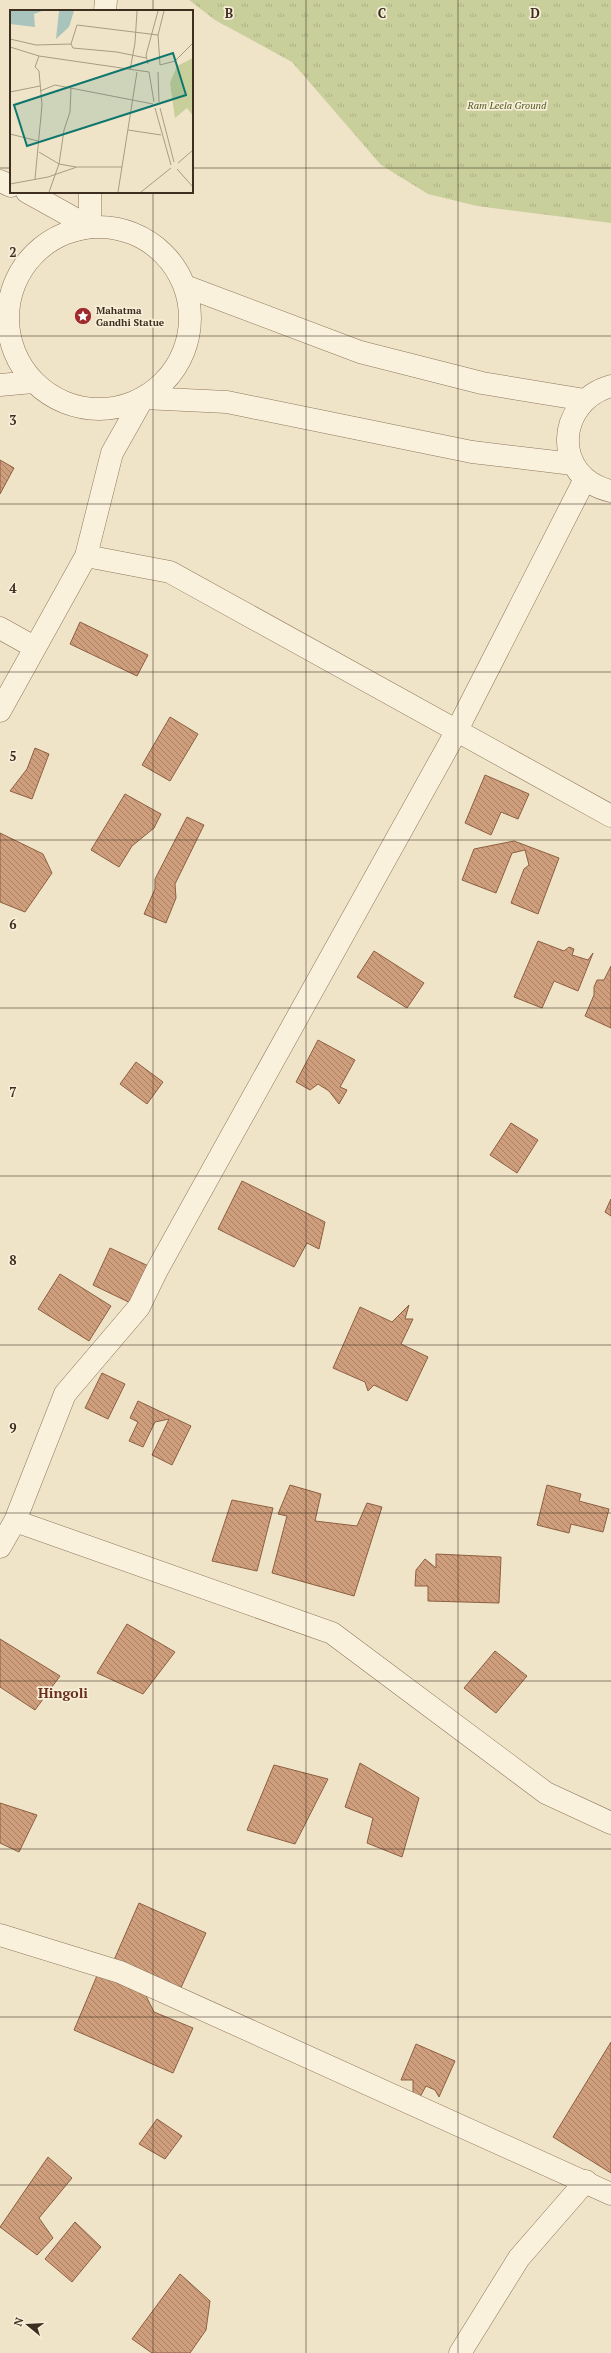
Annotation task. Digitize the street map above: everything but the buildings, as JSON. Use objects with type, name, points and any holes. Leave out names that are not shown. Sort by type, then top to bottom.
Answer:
[{"type":"street","points":[[105,10],[106,0]]},
{"type":"street","points":[[0,182],[10,186]]},
{"type":"street","points":[[29,193],[90,227]]},
{"type":"street","points":[[90,193],[90,227]]},
{"type":"street","points":[[90,227],[120,229],[147,240],[170,260],[184,286],[190,311],[188,337],[180,362],[164,383],[143,398],[115,408],[85,409],[57,400],[33,382],[16,358],[8,330],[9,301],[19,273],[37,251],[61,235],[90,227]]},
{"type":"street","points":[[184,286],[360,352],[482,383],[585,400]]},
{"type":"street","points":[[0,385],[33,382]]},
{"type":"street","points":[[611,386],[599,390],[585,400],[574,414],[568,430],[568,448],[579,472],[600,489],[611,491]]},
{"type":"street","points":[[143,398],[227,402],[472,452],[579,472]]},
{"type":"street","points":[[0,711],[34,647],[86,556],[112,453],[143,398]]},
{"type":"street","points":[[0,1547],[15,1521],[65,1394],[139,1307],[175,1236],[456,732],[579,472]]},
{"type":"street","points":[[86,556],[170,572],[456,732],[611,816]]},
{"type":"street","points":[[0,628],[34,647]]},
{"type":"street","points":[[15,1521],[332,1633],[546,1793],[611,1824]]},
{"type":"street","points":[[0,1935],[120,1972],[586,2181],[611,2194]]},
{"type":"street","points":[[460,2353],[520,2258],[586,2181]]},
{"type":"green space","name":"Ram Leela Ground","points":[[189,0],[611,0],[611,223],[477,206],[428,194],[381,165],[292,62],[215,20]]},
{"type":"place","name":"Mahatma Gandhi Statue","points":[[83,316]]},
{"type":"district","name":"Hingoli","points":[[63,1693]]}]
